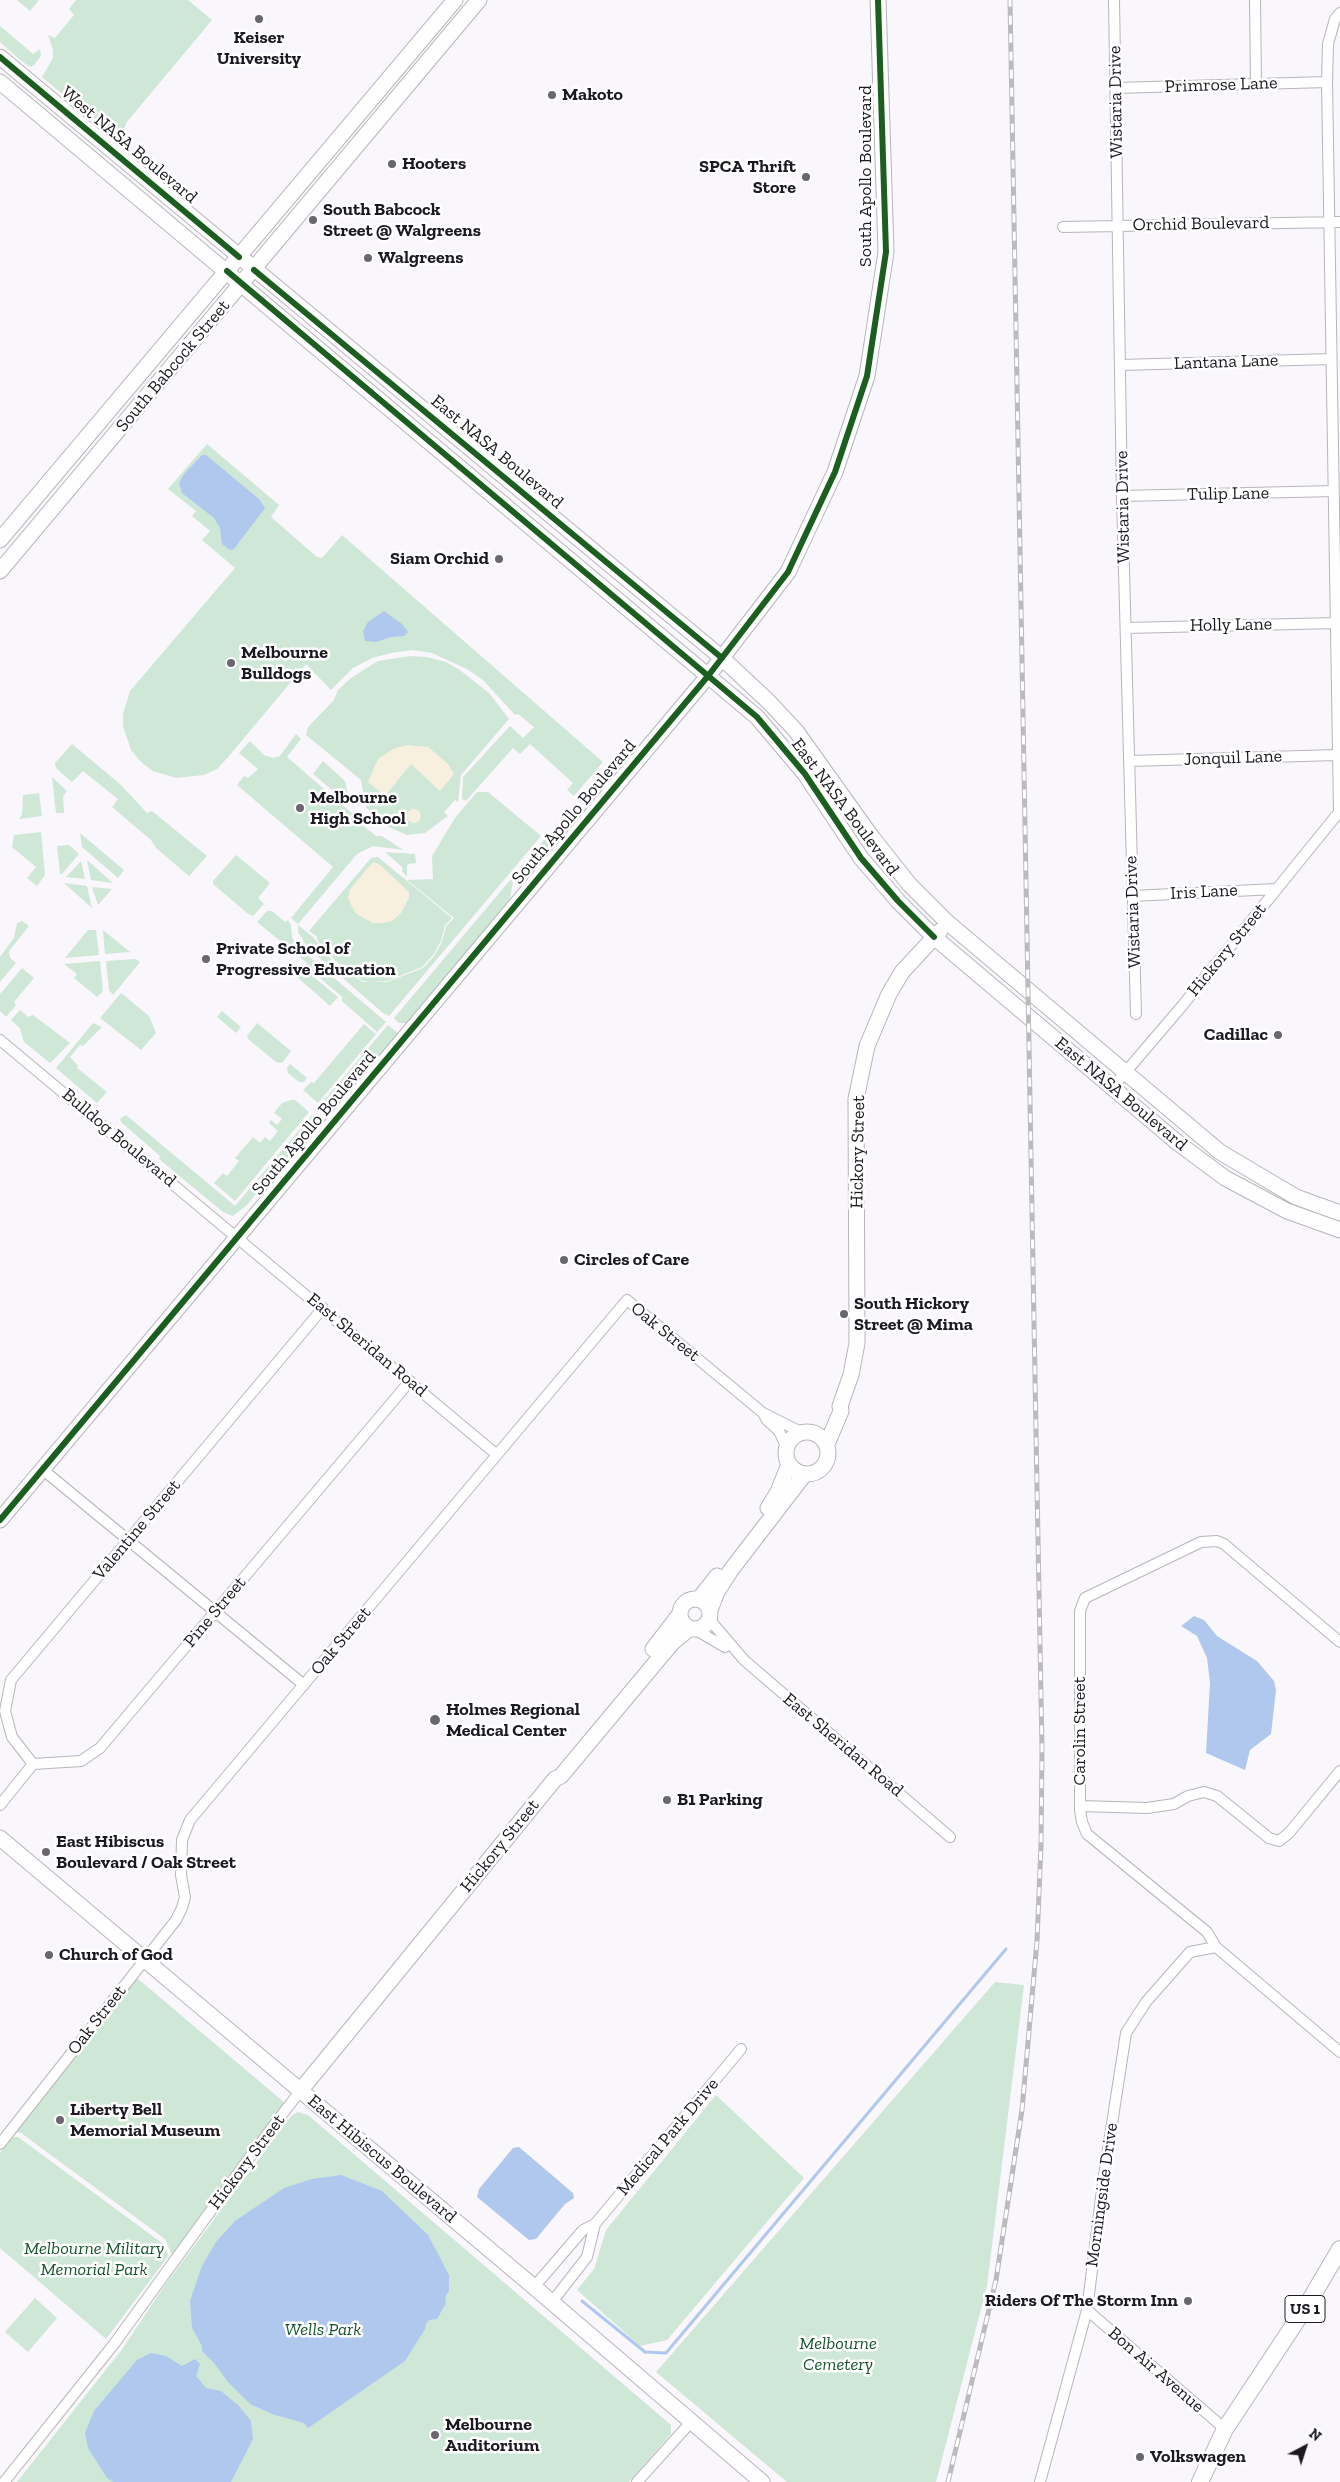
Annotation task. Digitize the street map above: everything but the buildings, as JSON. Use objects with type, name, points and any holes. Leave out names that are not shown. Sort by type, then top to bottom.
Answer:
[{"type":"main road","name":"South Babcock Street","points":[[0,540],[455,0]]},
{"type":"main road","name":"South Babcock Street","points":[[0,571],[479,0]]},
{"type":"main road","name":"South Apollo Boulevard","points":[[0,1520],[708,676],[788,572],[835,472],[867,376],[886,252],[878,0]]},
{"type":"main road","name":"West NASA Boulevard","points":[[0,57],[239,257]]},
{"type":"main road","name":"West NASA Boulevard","points":[[0,82],[227,271]]},
{"type":"main road","points":[[239,257],[254,270]]},
{"type":"main road","name":"East NASA Boulevard","points":[[254,270],[722,658],[770,703],[821,764],[870,836],[903,877],[948,922],[1220,1152],[1296,1197],[1340,1213]]},
{"type":"main road","name":"East NASA Boulevard","points":[[227,271],[757,717],[805,774],[862,858],[898,901],[934,937],[1178,1143],[1225,1178],[1287,1211],[1340,1230]]},
{"type":"main road","points":[[805,774],[821,764]]},
{"type":"main road","name":"Hickory Street","points":[[806,1432],[826,1422],[840,1406],[851,1376],[858,1343],[856,1099],[865,1053],[889,994],[902,972],[948,922]]},
{"type":"main road","name":"Hickory Street","points":[[827,1444],[841,1411],[840,1406]]},
{"type":"main road","points":[[806,1432],[821,1437],[827,1444],[828,1456],[824,1466],[814,1474],[804,1475],[796,1472],[789,1464],[786,1448],[791,1439],[806,1432]]},
{"type":"main road","points":[[706,1609],[691,1599],[686,1602],[679,1615],[682,1622],[692,1629],[704,1626],[706,1609],[772,1504],[789,1464]]},
{"type":"main road","points":[[706,1609],[731,1570],[804,1475]]},
{"type":"main road","name":"Hickory Street","points":[[300,2091],[555,1780],[561,1776],[618,1701],[679,1615]]},
{"type":"main road","name":"Hickory Street","points":[[618,1701],[672,1643],[692,1629]]},
{"type":"main road","name":"East Hibiscus Boulevard","points":[[0,1838],[552,2302],[762,2482]]},
{"type":"main road","name":"US 1","points":[[1200,2482],[1225,2429],[1312,2297],[1340,2249]]},
{"type":"street","name":"Wistaria Drive","points":[[1114,0],[1122,496],[1136,1014]]},
{"type":"street","points":[[1255,0],[1256,85]]},
{"type":"street","points":[[1339,811],[1336,623],[1337,510],[1334,491],[1326,82],[1328,44],[1335,19],[1340,13]]},
{"type":"street","name":"Primrose Lane","points":[[1115,88],[1326,82]]},
{"type":"street","name":"Orchid Boulevard","points":[[1063,227],[1340,222]]},
{"type":"street","name":"Lantana Lane","points":[[1121,365],[1331,359]]},
{"type":"street","name":"Tulip Lane","points":[[1122,496],[1334,491]]},
{"type":"street","name":"Holly Lane","points":[[1126,628],[1336,623]]},
{"type":"street","name":"Jonquil Lane","points":[[1128,762],[1337,755]]},
{"type":"street","name":"Hickory Street","points":[[1112,1088],[1182,1006],[1339,811]]},
{"type":"street","name":"Iris Lane","points":[[1132,896],[1276,889]]},
{"type":"street","name":"Bulldog Boulevard","points":[[0,1040],[238,1236]]},
{"type":"street","name":"East Sheridan Road","points":[[238,1236],[496,1454]]},
{"type":"street","name":"Oak Street","points":[[0,2144],[176,1920],[185,1897],[182,1875],[182,1840],[190,1820],[627,1300],[763,1413],[806,1432]]},
{"type":"street","name":"Valentine Street","points":[[33,1764],[12,1737],[5,1711],[11,1680],[322,1308]]},
{"type":"street","name":"Pine Street","points":[[33,1764],[81,1761],[100,1748],[410,1382]]},
{"type":"street","name":"Oak Street","points":[[763,1413],[767,1420],[779,1431],[786,1448]]},
{"type":"street","points":[[42,1469],[304,1685]]},
{"type":"street","name":"Carolin Street","points":[[1340,1642],[1224,1544],[1217,1541],[1201,1542],[1085,1598],[1080,1611],[1080,1806],[1082,1822],[1088,1834],[1207,1932],[1216,1947],[1340,2052]]},
{"type":"street","name":"East Sheridan Road","points":[[706,1609],[737,1653]]},
{"type":"street","name":"East Sheridan Road","points":[[692,1629],[737,1653],[950,1837]]},
{"type":"street","points":[[0,1805],[33,1764]]},
{"type":"street","points":[[1080,1806],[1147,1808],[1174,1804],[1188,1796],[1204,1792],[1217,1796],[1269,1838],[1279,1841],[1289,1833],[1340,1771]]},
{"type":"street","name":"Morningside Drive","points":[[1040,2482],[1087,2310],[1103,2182],[1126,2033],[1146,2002],[1190,1952],[1216,1947]]},
{"type":"street","name":"Medical Park Drive","points":[[534,2287],[584,2230],[595,2224],[741,2049]]},
{"type":"street","name":"Hickory Street","points":[[4,2482],[114,2344],[300,2091]]},
{"type":"street","name":"Medical Park Drive","points":[[552,2302],[587,2257],[595,2224]]},
{"type":"street","name":"Bon Air Avenue","points":[[1087,2310],[1225,2429]]},
{"type":"street","points":[[637,2482],[691,2422]]},
{"type":"green space","points":[[17,0],[39,0],[30,11]]},
{"type":"green space","points":[[76,0],[188,0],[212,20],[126,123],[123,133],[118,140],[42,77],[53,58],[53,50],[48,35],[55,38],[74,15],[69,9]]},
{"type":"green space","points":[[0,26],[33,54],[40,49],[41,56],[34,65],[30,67],[0,42]]},
{"type":"green space","points":[[207,444],[279,505],[271,517],[317,557],[322,558],[342,535],[603,762],[574,796],[567,790],[573,783],[530,744],[520,754],[513,748],[466,801],[462,799],[463,777],[510,726],[523,738],[534,727],[518,714],[515,715],[483,680],[467,669],[432,653],[413,650],[372,658],[353,668],[331,690],[306,664],[229,756],[217,769],[204,775],[176,778],[153,771],[141,762],[131,750],[123,726],[123,714],[130,691],[235,568],[202,540],[210,531],[192,516],[196,511],[168,489]]},
{"type":"green space","points":[[410,656],[427,657],[446,662],[461,671],[489,693],[509,719],[461,775],[458,802],[455,800],[444,812],[448,816],[425,833],[407,835],[384,825],[366,807],[361,780],[306,735],[308,727],[334,700],[338,690],[351,678],[378,661]]},
{"type":"green space","points":[[296,734],[301,739],[287,757],[353,814],[359,813],[355,819],[376,836],[382,836],[403,850],[373,846],[357,854],[298,924],[291,918],[333,867],[237,785],[244,776],[248,778],[258,769],[239,753],[250,741],[264,755],[273,758],[280,756]]},
{"type":"green space","points":[[72,744],[120,784],[147,813],[152,811],[207,856],[189,876],[112,807],[118,799],[83,771],[72,782],[56,768],[55,763]]},
{"type":"green space","points":[[323,761],[345,781],[350,805],[313,774]]},
{"type":"green space","points":[[52,777],[67,791],[63,796],[64,813],[56,813]]},
{"type":"green space","points":[[477,792],[488,792],[541,836],[389,1016],[383,1013],[308,948],[298,932],[298,925],[312,936],[335,964],[363,982],[387,982],[423,968],[434,956],[442,942],[446,926],[454,918],[407,880],[433,879],[432,856],[455,818]]},
{"type":"green space","points":[[39,793],[42,816],[19,819],[22,815],[23,795]]},
{"type":"green space","points":[[554,828],[558,839],[557,844],[535,870],[518,876],[513,881],[510,899],[506,904],[411,1019],[407,1023],[399,1023],[394,1018]]},
{"type":"green space","points":[[41,832],[45,875],[37,886],[27,878],[36,867],[12,847],[14,835]]},
{"type":"green space","points":[[80,833],[124,870],[118,878],[82,847]]},
{"type":"green space","points":[[69,845],[79,854],[60,874],[57,846]]},
{"type":"green space","points":[[385,852],[415,854],[416,863],[408,864],[407,877],[402,871],[403,868]]},
{"type":"green space","points":[[236,855],[270,883],[258,898],[264,904],[253,916],[213,884],[213,881]]},
{"type":"green space","points":[[378,857],[452,918],[445,925],[441,941],[433,955],[422,967],[387,981],[371,982],[363,981],[343,968],[320,945],[316,936],[309,931],[371,858]]},
{"type":"green space","points":[[87,860],[113,883],[91,880]]},
{"type":"green space","points":[[81,861],[85,879],[66,877]]},
{"type":"green space","points":[[64,883],[87,886],[92,908]]},
{"type":"green space","points":[[92,887],[112,889],[98,905]]},
{"type":"green space","points":[[267,911],[272,911],[285,922],[288,920],[291,925],[292,938],[300,949],[386,1022],[377,1032],[342,1001],[342,997],[306,966],[307,963],[257,922]]},
{"type":"green space","points":[[22,921],[29,926],[9,951],[10,958],[16,963],[0,982],[0,957],[14,938],[17,923]]},
{"type":"green space","points":[[88,930],[96,930],[99,955],[65,958]]},
{"type":"green space","points":[[103,930],[130,952],[105,954]]},
{"type":"green space","points":[[136,959],[140,962],[113,995],[109,990],[106,961]]},
{"type":"green space","points":[[100,961],[103,991],[97,997],[74,978],[77,974],[64,964]]},
{"type":"green space","points":[[22,968],[34,978],[14,1002],[16,1005],[6,1017],[0,1011],[0,994]]},
{"type":"green space","points":[[304,969],[338,997],[330,1006],[297,977]]},
{"type":"green space","points":[[121,993],[149,1016],[156,1033],[141,1050],[100,1018]]},
{"type":"green space","points":[[20,1010],[28,1017],[33,1015],[70,1043],[50,1063],[24,1042],[20,1028],[11,1020]]},
{"type":"green space","points":[[222,1011],[241,1027],[236,1033],[217,1017]]},
{"type":"green space","points":[[93,1023],[102,1027],[83,1046],[80,1045],[70,1057],[78,1066],[77,1068],[107,1092],[97,1103],[56,1068]]},
{"type":"green space","points":[[257,1023],[291,1051],[282,1063],[276,1062],[248,1039],[247,1036]]},
{"type":"green space","points":[[364,1024],[376,1034],[318,1103],[303,1090],[311,1082],[314,1083]]},
{"type":"green space","points":[[388,1025],[398,1033],[336,1107],[330,1109],[322,1107],[320,1105]]},
{"type":"green space","points":[[290,1064],[307,1078],[304,1082],[299,1082],[288,1073],[287,1068]]},
{"type":"green space","points":[[295,1100],[309,1112],[235,1201],[214,1183],[223,1173],[227,1176],[239,1161],[235,1158],[253,1137],[260,1143],[265,1137],[270,1141],[278,1131],[269,1123],[271,1120],[277,1125],[282,1119],[274,1113],[282,1103]]},
{"type":"green space","points":[[126,1115],[235,1206],[312,1115],[316,1118],[317,1129],[316,1134],[300,1152],[271,1175],[247,1205],[233,1216],[223,1212],[159,1159],[160,1156],[121,1122],[120,1119]]},
{"type":"green space","points":[[137,1978],[285,2103],[172,2255],[165,2239],[21,2133],[16,2132]]},
{"type":"green space","name":"Melbourne Cemetery","points":[[995,1982],[1024,1985],[987,2286],[936,2482],[787,2482],[656,2372]]},
{"type":"green space","points":[[716,2095],[804,2178],[667,2340],[640,2346],[577,2290],[594,2269],[606,2230]]},
{"type":"green space","name":"Wells Park","points":[[298,2112],[308,2115],[671,2425],[671,2434],[629,2482],[17,2482],[123,2348],[165,2285],[292,2115]]},
{"type":"green space","name":"Melbourne Military Memorial Park","points":[[13,2137],[18,2137],[162,2243],[166,2249],[168,2256],[164,2262],[106,2339],[0,2248],[0,2153]]},
{"type":"green space","points":[[35,2298],[57,2318],[28,2352],[5,2332]]},
{"type":"sand","points":[[407,745],[428,747],[448,764],[454,774],[440,791],[411,764],[385,796],[368,782],[378,759],[393,749]]},
{"type":"sand","points":[[414,809],[419,811],[421,816],[419,821],[414,823],[409,821],[407,816],[409,811]]},
{"type":"sand","points":[[373,862],[379,864],[409,892],[409,898],[401,913],[392,921],[373,923],[354,911],[348,898],[350,889]]},
{"type":"water","points":[[202,455],[206,455],[259,499],[265,508],[234,549],[230,550],[222,544],[220,528],[214,518],[182,493],[179,483],[184,474]]},
{"type":"water","points":[[384,611],[402,624],[408,632],[404,636],[390,637],[377,642],[365,641],[363,631],[368,622]]},
{"type":"water","points":[[1194,1616],[1204,1620],[1217,1636],[1257,1661],[1274,1681],[1276,1690],[1271,1734],[1250,1750],[1245,1770],[1206,1753],[1210,1683],[1207,1658],[1197,1636],[1181,1626]]},
{"type":"water","points":[[519,2147],[573,2193],[574,2198],[565,2204],[536,2239],[529,2240],[477,2197],[479,2189],[513,2148]]},
{"type":"water","points":[[341,2175],[382,2191],[428,2235],[449,2275],[449,2290],[445,2298],[446,2303],[437,2319],[429,2320],[405,2361],[308,2428],[304,2423],[272,2414],[250,2404],[228,2382],[202,2351],[202,2346],[192,2328],[190,2301],[202,2266],[216,2242],[235,2221],[284,2188],[312,2179]]},
{"type":"water","points":[[151,2353],[166,2356],[182,2366],[195,2359],[200,2364],[196,2376],[206,2388],[221,2391],[238,2405],[251,2421],[253,2439],[231,2482],[113,2482],[107,2478],[88,2448],[85,2433],[94,2411],[137,2360]]},
{"type":"waterway","points":[[582,2301],[645,2352],[666,2353],[1006,1949]]},
{"type":"railway","points":[[948,2482],[996,2280],[1022,2110],[1037,1941],[1041,1845],[1042,1749],[1010,0]]},
{"type":"cycle path","points":[[0,1520],[708,676],[788,572],[835,472],[867,376],[886,252],[878,0]]},
{"type":"cycle path","points":[[0,57],[239,257]]},
{"type":"cycle path","points":[[254,270],[722,658]]},
{"type":"cycle path","points":[[227,271],[757,717],[805,774],[861,858],[898,901],[934,937]]},
{"type":"place","name":"Keiser University","points":[[259,19]]},
{"type":"place","name":"Makoto","points":[[552,95]]},
{"type":"place","name":"Hooters","points":[[392,164]]},
{"type":"place","name":"SPCA Thrift Store","points":[[806,177]]},
{"type":"place","name":"South Babcock Street @ Walgreens","points":[[313,220]]},
{"type":"place","name":"Walgreens","points":[[368,258]]},
{"type":"place","name":"Siam Orchid","points":[[499,559]]},
{"type":"place","name":"Melbourne Bulldogs","points":[[231,663]]},
{"type":"place","name":"Melbourne High School","points":[[300,808]]},
{"type":"place","name":"Private School of Progressive Education","points":[[206,959]]},
{"type":"place","name":"Cadillac","points":[[1278,1035]]},
{"type":"place","name":"Circles of Care","points":[[564,1260]]},
{"type":"place","name":"South Hickory Street @ Mima","points":[[844,1314]]},
{"type":"place","name":"Holmes Regional Medical Center","points":[[435,1720]]},
{"type":"place","name":"B1 Parking","points":[[667,1800]]},
{"type":"place","name":"East Hibiscus Boulevard / Oak Street","points":[[46,1852]]},
{"type":"place","name":"Church of God","points":[[49,1955]]},
{"type":"place","name":"Liberty Bell Memorial Museum","points":[[60,2120]]},
{"type":"place","name":"Riders Of The Storm Inn","points":[[1188,2301]]},
{"type":"place","name":"Melbourne Auditorium","points":[[435,2435]]},
{"type":"place","name":"Volkswagen","points":[[1140,2457]]}]
